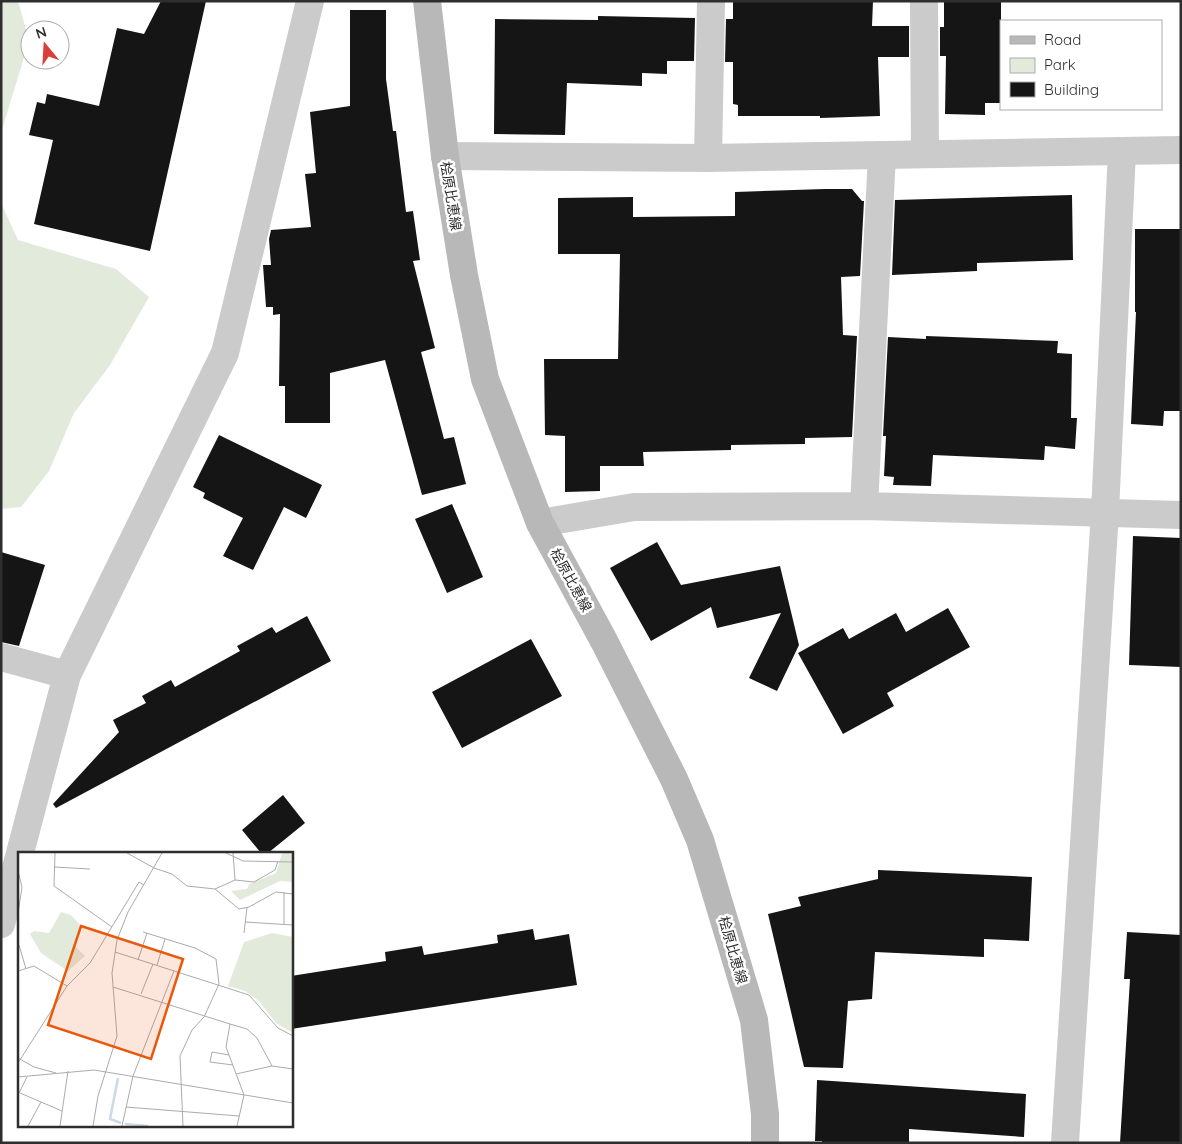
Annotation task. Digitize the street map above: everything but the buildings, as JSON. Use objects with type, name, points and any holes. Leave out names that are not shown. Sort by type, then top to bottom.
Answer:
[{"type":"main road","name":"桧原比恵線","points":[[428,1],[444,156],[464,275],[485,379],[540,523],[604,641],[670,771],[700,840],[754,1020],[765,1114],[765,1143]]},
{"type":"street","points":[[20,852],[67,675],[225,353],[310,1]]},
{"type":"street","points":[[708,158],[712,1]]},
{"type":"street","points":[[924,1],[925,154]]},
{"type":"street","points":[[444,156],[708,158],[1181,150]]},
{"type":"street","points":[[1065,1143],[1105,512],[1122,151]]},
{"type":"street","points":[[864,506],[882,155]]},
{"type":"street","points":[[540,523],[634,506],[864,506],[1181,515]]},
{"type":"street","points":[[1,657],[67,675]]},
{"type":"street","points":[[1,924],[18,861]]},
{"type":"green space","points":[[1,1],[16,1],[19,4],[23,20],[20,20],[20,70],[1,133]]},
{"type":"green space","points":[[1,203],[18,240],[116,269],[149,297],[110,365],[74,413],[49,471],[21,507],[1,509]]}]
